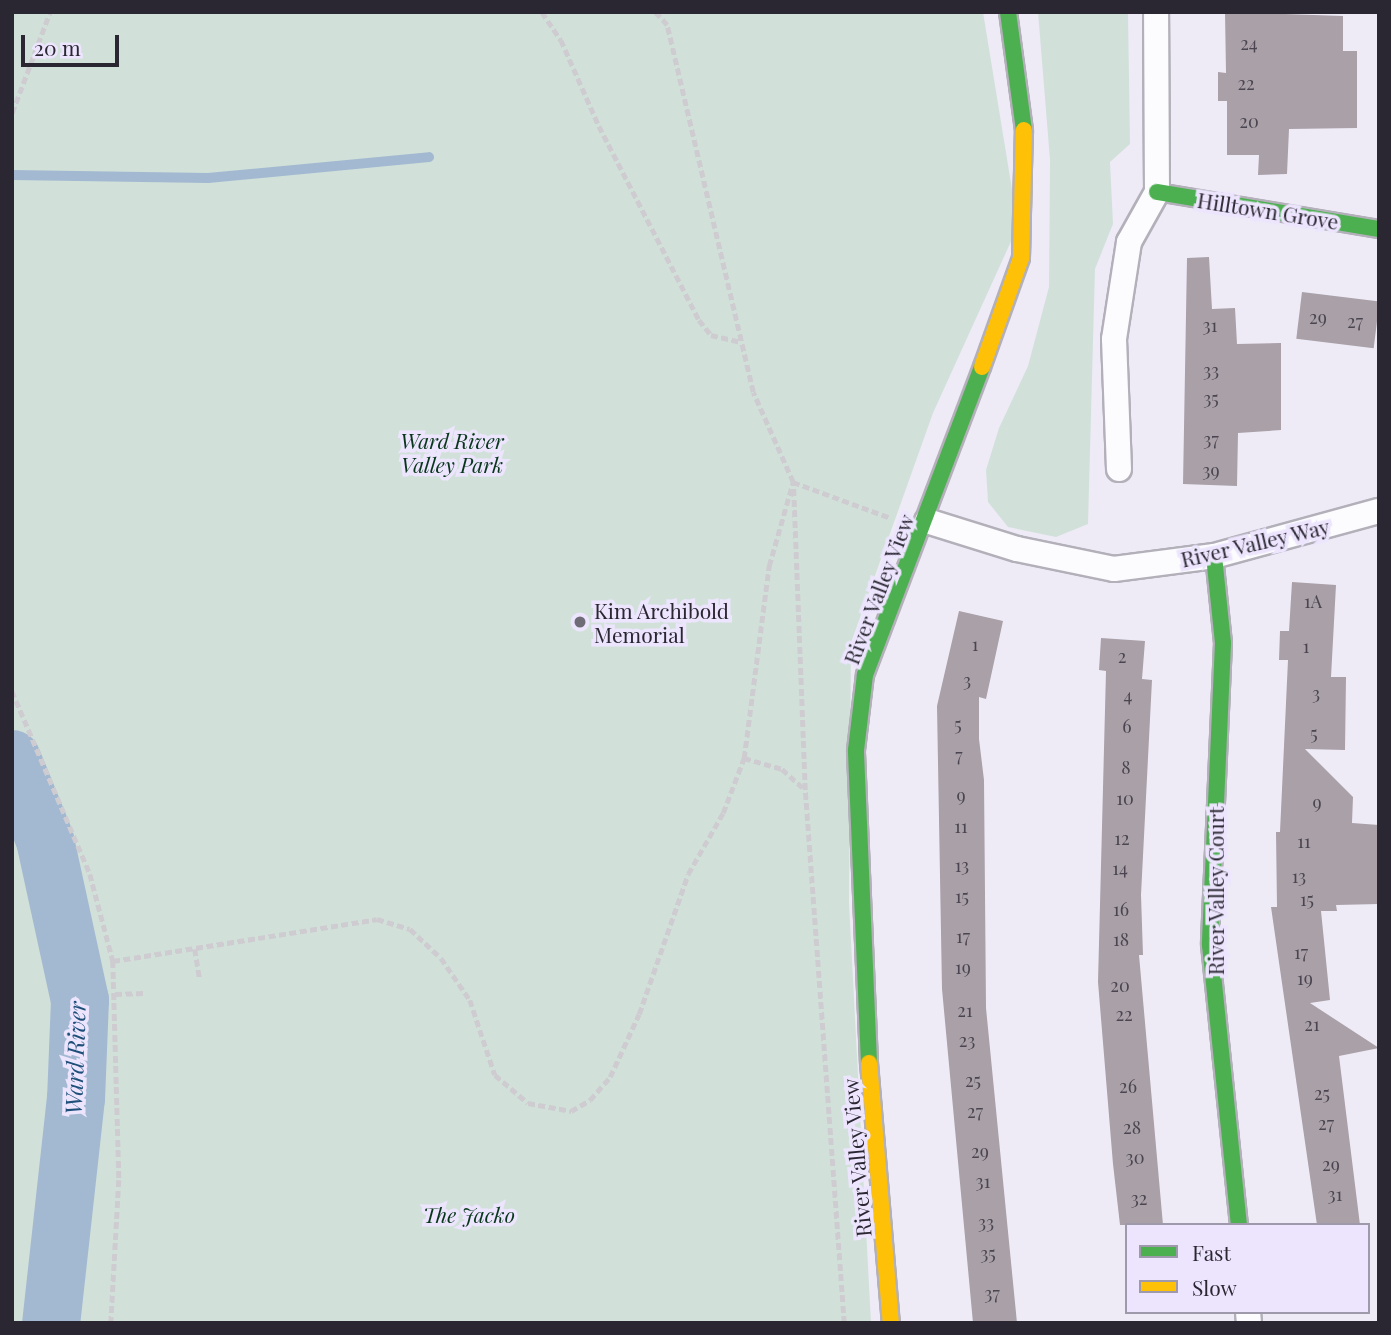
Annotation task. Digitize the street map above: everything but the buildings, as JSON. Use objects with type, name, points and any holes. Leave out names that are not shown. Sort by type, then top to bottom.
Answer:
[{"type":"street","name":"River Valley View","points":[[891,1323],[868,1044],[856,750],[865,675],[884,617],[927,521],[1021,258],[1026,145],[1008,12]]},
{"type":"street","points":[[1119,469],[1114,339],[1129,242],[1157,192],[1156,12]]},
{"type":"street","name":"Hilltown Grove","points":[[1157,192],[1379,229]]},
{"type":"street","name":"River Valley Way","points":[[927,521],[1017,550],[1114,569],[1214,556],[1379,511]]},
{"type":"street","name":"River Valley Court","points":[[1214,556],[1223,643],[1210,945],[1239,1223]]},
{"type":"path","points":[[12,113],[50,12]]},
{"type":"path","points":[[542,12],[561,40],[599,126],[699,320],[711,335],[741,342]]},
{"type":"path","points":[[655,12],[667,24],[752,392],[793,482],[805,790],[844,1323]]},
{"type":"path","points":[[793,482],[894,520],[927,521]]},
{"type":"path","points":[[113,961],[377,919],[410,929],[441,958],[470,1000],[495,1075],[527,1103],[571,1111],[590,1100],[610,1077],[639,1014],[688,874],[723,813],[744,758],[769,566],[793,482]]},
{"type":"path","points":[[12,691],[90,874],[113,961],[119,1180],[111,1323]]},
{"type":"path","points":[[744,758],[782,769],[805,790]]},
{"type":"path","points":[[195,948],[200,979]]},
{"type":"path","points":[[115,994],[145,993]]},
{"type":"green space","name":"Ward River Valley Park","points":[[12,12],[983,12],[1018,226],[933,413],[851,643],[849,903],[871,1323],[12,1323]]},
{"type":"green space","points":[[1038,12],[1128,12],[1130,144],[1110,162],[1113,224],[1095,269],[1088,524],[1056,537],[1008,527],[988,502],[986,470],[999,428],[1028,366],[1049,287],[1050,160]]},
{"type":"waterway","points":[[12,175],[208,178],[429,157]]},
{"type":"waterway","name":"Ward River","points":[[12,759],[45,840],[80,1000],[76,1098],[51,1323]]},
{"type":"traffic: fast","points":[[1008,12],[1024,130]]},
{"type":"traffic: fast","points":[[1157,192],[1379,229]]},
{"type":"traffic: fast","points":[[869,1063],[856,750],[865,675],[982,367]]},
{"type":"traffic: fast","points":[[1214,556],[1223,643],[1210,945],[1239,1223]]},
{"type":"traffic: slow","points":[[982,367],[1021,258],[1024,130]]},
{"type":"traffic: slow","points":[[869,1063],[891,1323]]},
{"type":"place","name":"Kim Archibold Memorial","points":[[580,622]]},
{"type":"park label","name":"The Jacko","points":[[469,1214]]}]
